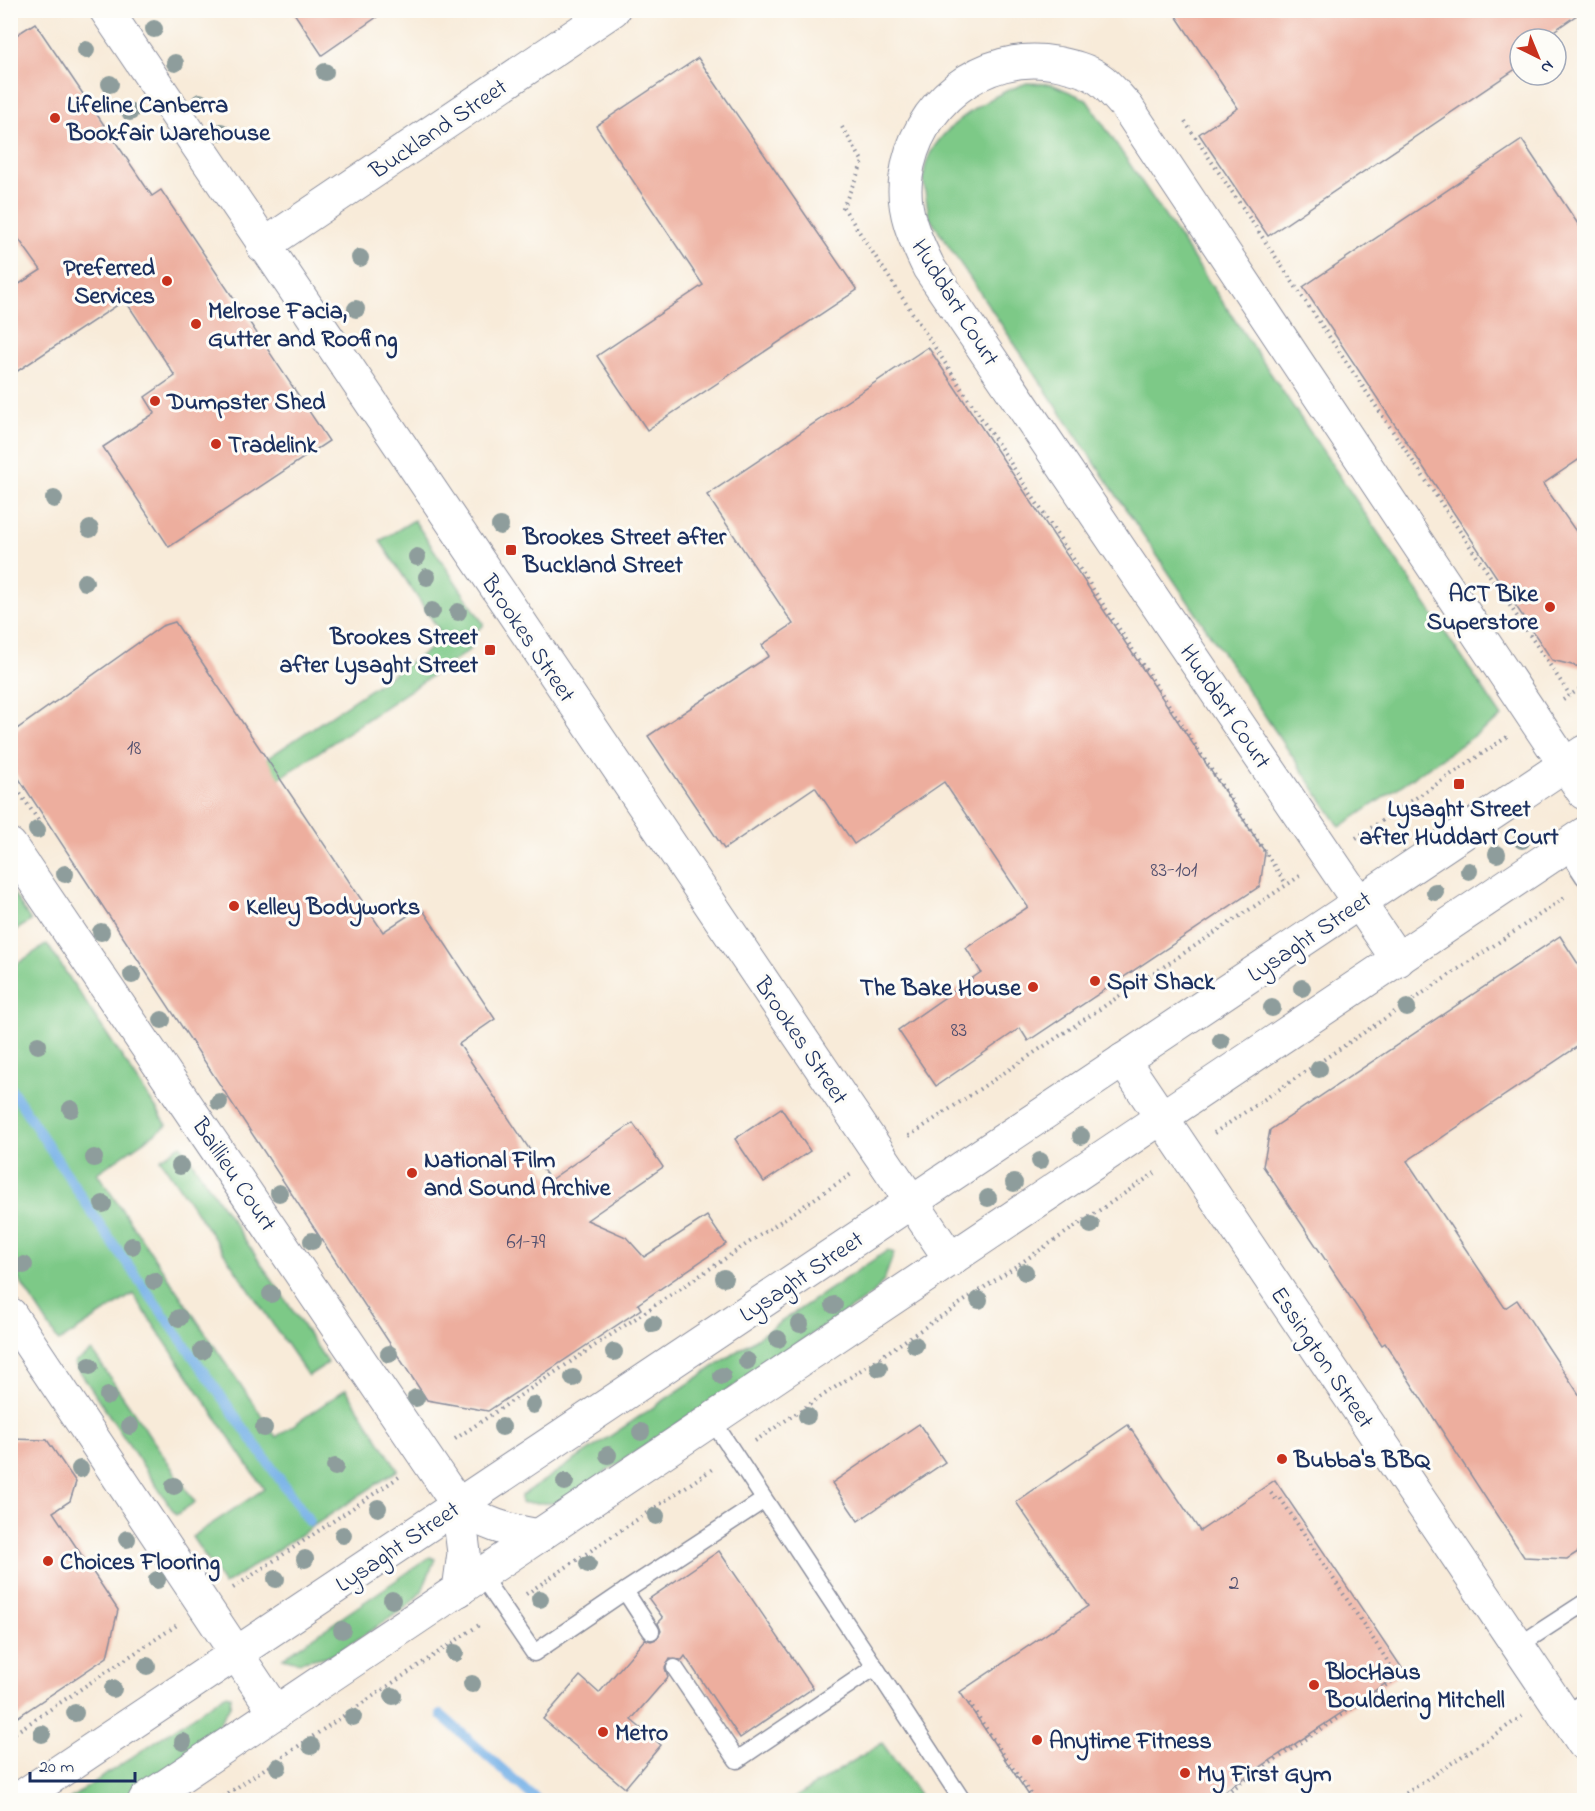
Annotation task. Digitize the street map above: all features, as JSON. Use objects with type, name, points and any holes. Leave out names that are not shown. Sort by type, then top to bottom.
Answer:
[{"type":"street","name":"Buckland Street","points":[[263,246],[613,10]]},
{"type":"street","name":"Brookes Street","points":[[105,12],[951,1260]]},
{"type":"street","name":"Huddart Court","points":[[1398,960],[936,278],[914,237],[906,208],[905,179],[910,152],[921,128],[941,101],[966,80],[994,67],[1025,61],[1072,66],[1098,77],[1127,107],[1535,718],[1575,758],[1584,793]]},
{"type":"street","name":"Lysaght Street","points":[[17,1800],[1575,758]]},
{"type":"street","points":[[145,1800],[1575,841]]},
{"type":"street","name":"Baillieu Court","points":[[10,845],[458,1505],[478,1520],[512,1531],[539,1536]]},
{"type":"street","name":"Essington Street","points":[[1123,1060],[1518,1646],[1567,1704],[1584,1744]]},
{"type":"street","points":[[10,1314],[276,1713]]},
{"type":"street","name":"Baillieu Court","points":[[458,1505],[470,1582]]},
{"type":"lane","points":[[1575,841],[1584,877]]},
{"type":"lane","points":[[712,1420],[962,1800]]},
{"type":"lane","points":[[470,1582],[504,1609],[534,1653],[764,1500]]},
{"type":"lane","points":[[625,1591],[651,1631]]},
{"type":"lane","points":[[1518,1646],[1584,1603]]},
{"type":"lane","points":[[675,1668],[737,1760],[875,1667]]},
{"type":"path","points":[[1185,122],[1570,695]]},
{"type":"path","points":[[842,128],[863,162],[843,207],[1286,884]]},
{"type":"path","points":[[10,1736],[1584,686]]},
{"type":"path","points":[[218,1800],[1569,895]]},
{"type":"path","points":[[1271,1493],[1278,1503]]},
{"type":"path","points":[[1216,1800],[1398,1677],[1279,1496]]},
{"type":"path","points":[[969,1703],[1034,1800]]},
{"type":"path","points":[[1396,1800],[1567,1704]]},
{"type":"green space","points":[[1027,83],[1051,84],[1086,99],[1502,717],[1340,827],[929,217],[924,175],[928,159],[936,144],[948,130],[979,106]]},
{"type":"green space","points":[[414,520],[483,623],[483,626],[465,639],[471,649],[280,778],[86,880],[445,639],[380,541]]},
{"type":"green space","points":[[11,890],[31,921],[13,932],[11,929]]},
{"type":"green space","points":[[47,944],[167,1125],[97,1173],[276,1437],[346,1389],[398,1470],[224,1585],[192,1537],[264,1489],[133,1294],[59,1342],[11,1267],[10,1116],[13,1114],[10,1110],[11,968]]},
{"type":"green space","points":[[181,1145],[328,1363],[308,1376],[160,1159]]},
{"type":"green space","points":[[888,1250],[894,1253],[884,1280],[874,1293],[559,1503],[521,1503],[521,1496]]},
{"type":"green space","points":[[92,1351],[195,1502],[176,1515],[74,1363]]},
{"type":"green space","points":[[430,1557],[435,1559],[422,1591],[408,1606],[334,1655],[298,1662],[283,1658]]},
{"type":"green space","points":[[226,1694],[231,1696],[230,1706],[212,1736],[200,1747],[119,1800],[68,1800]]},
{"type":"green space","points":[[882,1743],[923,1800],[791,1800]]},
{"type":"building","points":[[292,10],[387,10],[322,55]]},
{"type":"building","points":[[1172,10],[1584,10],[1559,27],[1508,27],[1508,74],[1268,236],[1199,134],[1238,108]]},
{"type":"building","points":[[35,23],[152,196],[161,190],[329,441],[169,547],[103,447],[155,413],[145,397],[175,376],[125,300],[10,376],[10,290],[41,270],[10,227],[10,39]]},
{"type":"building","points":[[698,58],[857,290],[647,430],[597,356],[703,285],[596,126]]},
{"type":"building","points":[[1522,140],[1584,233],[1584,456],[1543,484],[1584,543],[1584,668],[1552,660],[1303,287]]},
{"type":"building","points":[[928,347],[1265,852],[1260,886],[1028,1041],[1020,1028],[936,1086],[898,1030],[981,972],[966,948],[1028,907],[944,782],[854,844],[815,787],[724,849],[648,736],[769,656],[762,645],[793,624],[707,495]]},
{"type":"building","points":[[175,622],[383,932],[421,907],[495,1019],[459,1044],[550,1180],[633,1123],[663,1167],[587,1220],[626,1237],[644,1257],[707,1216],[726,1244],[638,1304],[641,1309],[488,1411],[427,1400],[10,765],[10,734],[162,626]]},
{"type":"building","points":[[1560,936],[1584,973],[1584,1042],[1407,1161],[1505,1308],[1517,1300],[1584,1402],[1584,1548],[1567,1559],[1524,1557],[1385,1343],[1382,1345],[1263,1166],[1270,1130]]},
{"type":"building","points":[[781,1108],[810,1151],[764,1182],[735,1139]]},
{"type":"building","points":[[919,1424],[945,1462],[858,1521],[832,1483]]},
{"type":"building","points":[[1128,1425],[1200,1531],[1275,1480],[1404,1671],[1211,1800],[1032,1800],[960,1692],[1088,1606],[1016,1502]]},
{"type":"building","name":"Choices Flooring","points":[[10,1439],[47,1440],[76,1482],[70,1501],[53,1512],[118,1610],[107,1657],[10,1722]]},
{"type":"building","points":[[719,1551],[813,1688],[740,1738],[685,1656],[682,1660],[670,1659],[665,1668],[668,1677],[631,1720],[661,1745],[625,1788],[543,1719],[580,1676],[599,1693],[645,1639],[651,1641],[657,1639],[661,1631],[658,1623],[663,1618],[649,1599]]},
{"type":"waterway","points":[[10,1087],[100,1225],[310,1522]]},
{"type":"waterway","points":[[441,1715],[537,1800]]},
{"type":"place","name":"Lifeline Canberra Bookfair Warehouse","points":[[55,118]]},
{"type":"place","name":"Preferred Services","points":[[167,281]]},
{"type":"place","name":"Melrose Facia, Gutter and Roofing","points":[[196,324]]},
{"type":"place","name":"Dumpster Shed","points":[[155,401]]},
{"type":"place","name":"Tradelink","points":[[216,444]]},
{"type":"place","name":"Brookes Street after Buckland Street","points":[[511,550]]},
{"type":"place","name":"ACT Bike Superstore","points":[[1550,607]]},
{"type":"place","name":"Brookes Street after Lysaght Street","points":[[490,650]]},
{"type":"place","name":"Lysaght Street after Huddart Court","points":[[1459,784]]},
{"type":"place","name":"Kelley Bodyworks","points":[[234,906]]},
{"type":"place","name":"Spit Shack","points":[[1095,981]]},
{"type":"place","name":"The Bake House","points":[[1033,987]]},
{"type":"place","name":"National Film and Sound Archive","points":[[412,1173]]},
{"type":"place","name":"Bubba's BBQ","points":[[1282,1459]]},
{"type":"place","name":"Choices Flooring","points":[[48,1561]]},
{"type":"place","name":"BlocHaus Bouldering Mitchell","points":[[1314,1685]]},
{"type":"place","name":"Metro","points":[[603,1732]]},
{"type":"place","name":"Anytime Fitness","points":[[1037,1740]]},
{"type":"place","name":"My First Gym","points":[[1185,1773]]}]
